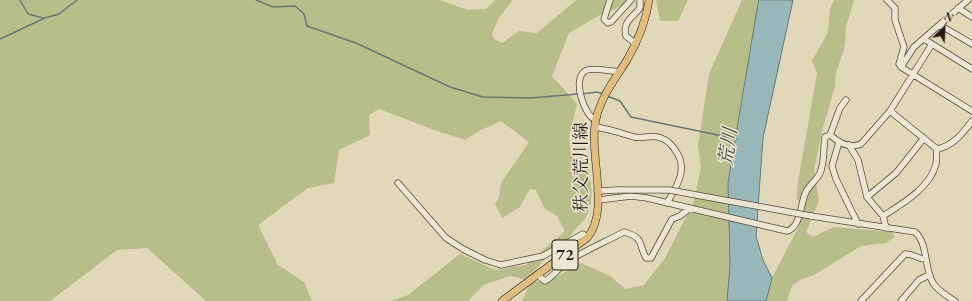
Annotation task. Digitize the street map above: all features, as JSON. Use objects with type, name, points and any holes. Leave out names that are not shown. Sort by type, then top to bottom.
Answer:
[{"type":"main road","name":"秩父荒川線","points":[[502,301],[587,238],[595,226],[598,219],[596,124],[603,100],[636,44],[644,27],[649,0]]},
{"type":"street","points":[[610,0],[604,19],[608,23],[611,22],[631,0]]},
{"type":"street","points":[[636,44],[626,36],[625,28],[630,18],[640,8],[640,0]]},
{"type":"street","points":[[887,0],[895,8],[895,20],[899,28],[900,39],[904,47],[898,64],[972,110]]},
{"type":"street","points":[[901,67],[914,46],[968,0]]},
{"type":"street","points":[[958,8],[972,17]]},
{"type":"street","points":[[940,25],[972,44]]},
{"type":"street","points":[[924,39],[972,68]]},
{"type":"street","points":[[830,135],[839,142],[849,145],[860,144],[890,111],[914,75],[932,44]]},
{"type":"street","points":[[619,72],[589,69],[584,71],[581,75],[579,89],[588,115],[596,124],[635,137],[662,138],[670,143],[681,159],[682,170],[680,181],[668,203]]},
{"type":"street","points":[[598,200],[631,196],[690,208],[787,232],[795,226],[806,193],[820,174],[824,154],[825,137],[830,135],[840,108],[846,100]]},
{"type":"street","points":[[890,111],[937,149]]},
{"type":"street","points":[[937,149],[949,145],[972,121]]},
{"type":"street","points":[[867,197],[896,173],[924,138]]},
{"type":"street","points":[[839,142],[832,166],[836,179],[858,224]]},
{"type":"street","points":[[849,145],[858,160],[867,197],[883,216],[886,228]]},
{"type":"street","points":[[883,216],[910,198],[926,183],[936,164],[937,149]]},
{"type":"street","points":[[398,183],[446,238],[462,249],[490,262],[510,264],[543,256],[583,234],[587,238]]},
{"type":"street","points":[[597,191],[669,190],[858,224],[910,231],[918,236],[922,241],[929,275],[933,283],[942,292],[955,301]]},
{"type":"street","points":[[537,275],[545,281],[548,280],[558,268],[569,261],[624,232],[637,238],[642,244],[643,252],[646,258],[652,258],[672,219],[680,216],[690,208]]},
{"type":"street","points":[[861,301],[905,254],[910,253],[921,259],[925,259]]},
{"type":"street","points":[[901,301],[919,280],[929,275]]},
{"type":"green space","points":[[0,0],[440,0],[468,10],[486,9],[495,0],[513,0],[498,19],[492,34],[494,39],[502,43],[519,31],[537,33],[576,0],[630,0],[616,9],[600,15],[569,33],[552,76],[577,104],[569,138],[571,156],[589,165],[591,204],[587,215],[568,241],[557,245],[534,272],[535,281],[546,283],[581,263],[610,276],[625,289],[644,285],[665,258],[694,201],[701,167],[698,146],[709,74],[742,0],[759,0],[728,235],[730,266],[727,301],[522,301],[529,286],[521,278],[510,276],[484,285],[468,301],[391,301],[408,295],[460,254],[495,270],[526,265],[565,231],[557,216],[545,209],[536,190],[530,189],[520,207],[502,218],[495,204],[499,198],[501,183],[529,142],[501,121],[477,132],[465,140],[379,109],[369,115],[370,135],[339,150],[334,183],[308,188],[258,225],[278,265],[304,282],[312,301],[206,301],[147,248],[117,250],[50,301],[0,301]]},
{"type":"green space","points":[[656,0],[688,0],[678,21],[660,21]]},
{"type":"green space","points":[[834,0],[854,0],[846,27],[845,46],[836,73],[835,87],[822,131],[814,170],[819,201],[806,232],[813,237],[834,227],[892,232],[895,237],[885,243],[861,246],[814,275],[800,280],[792,286],[787,301],[766,301],[772,278],[799,226],[804,205],[797,200],[797,188],[817,73],[812,61],[828,32],[830,9]]},
{"type":"water","points":[[759,0],[793,0],[763,138],[756,236],[763,260],[772,278],[766,301],[727,301],[730,266],[728,183]]},
{"type":"waterway","points":[[20,0],[28,14],[43,18]]},
{"type":"waterway","points":[[0,39],[45,18],[59,14],[77,0]]},
{"type":"waterway","points":[[256,0],[273,7],[295,6],[304,14],[307,26],[356,43],[450,87],[483,97],[530,98],[578,94]]},
{"type":"waterway","points":[[582,94],[597,92],[603,94]]},
{"type":"waterway","name":"荒川","points":[[607,96],[620,101],[631,117],[737,139]]}]
